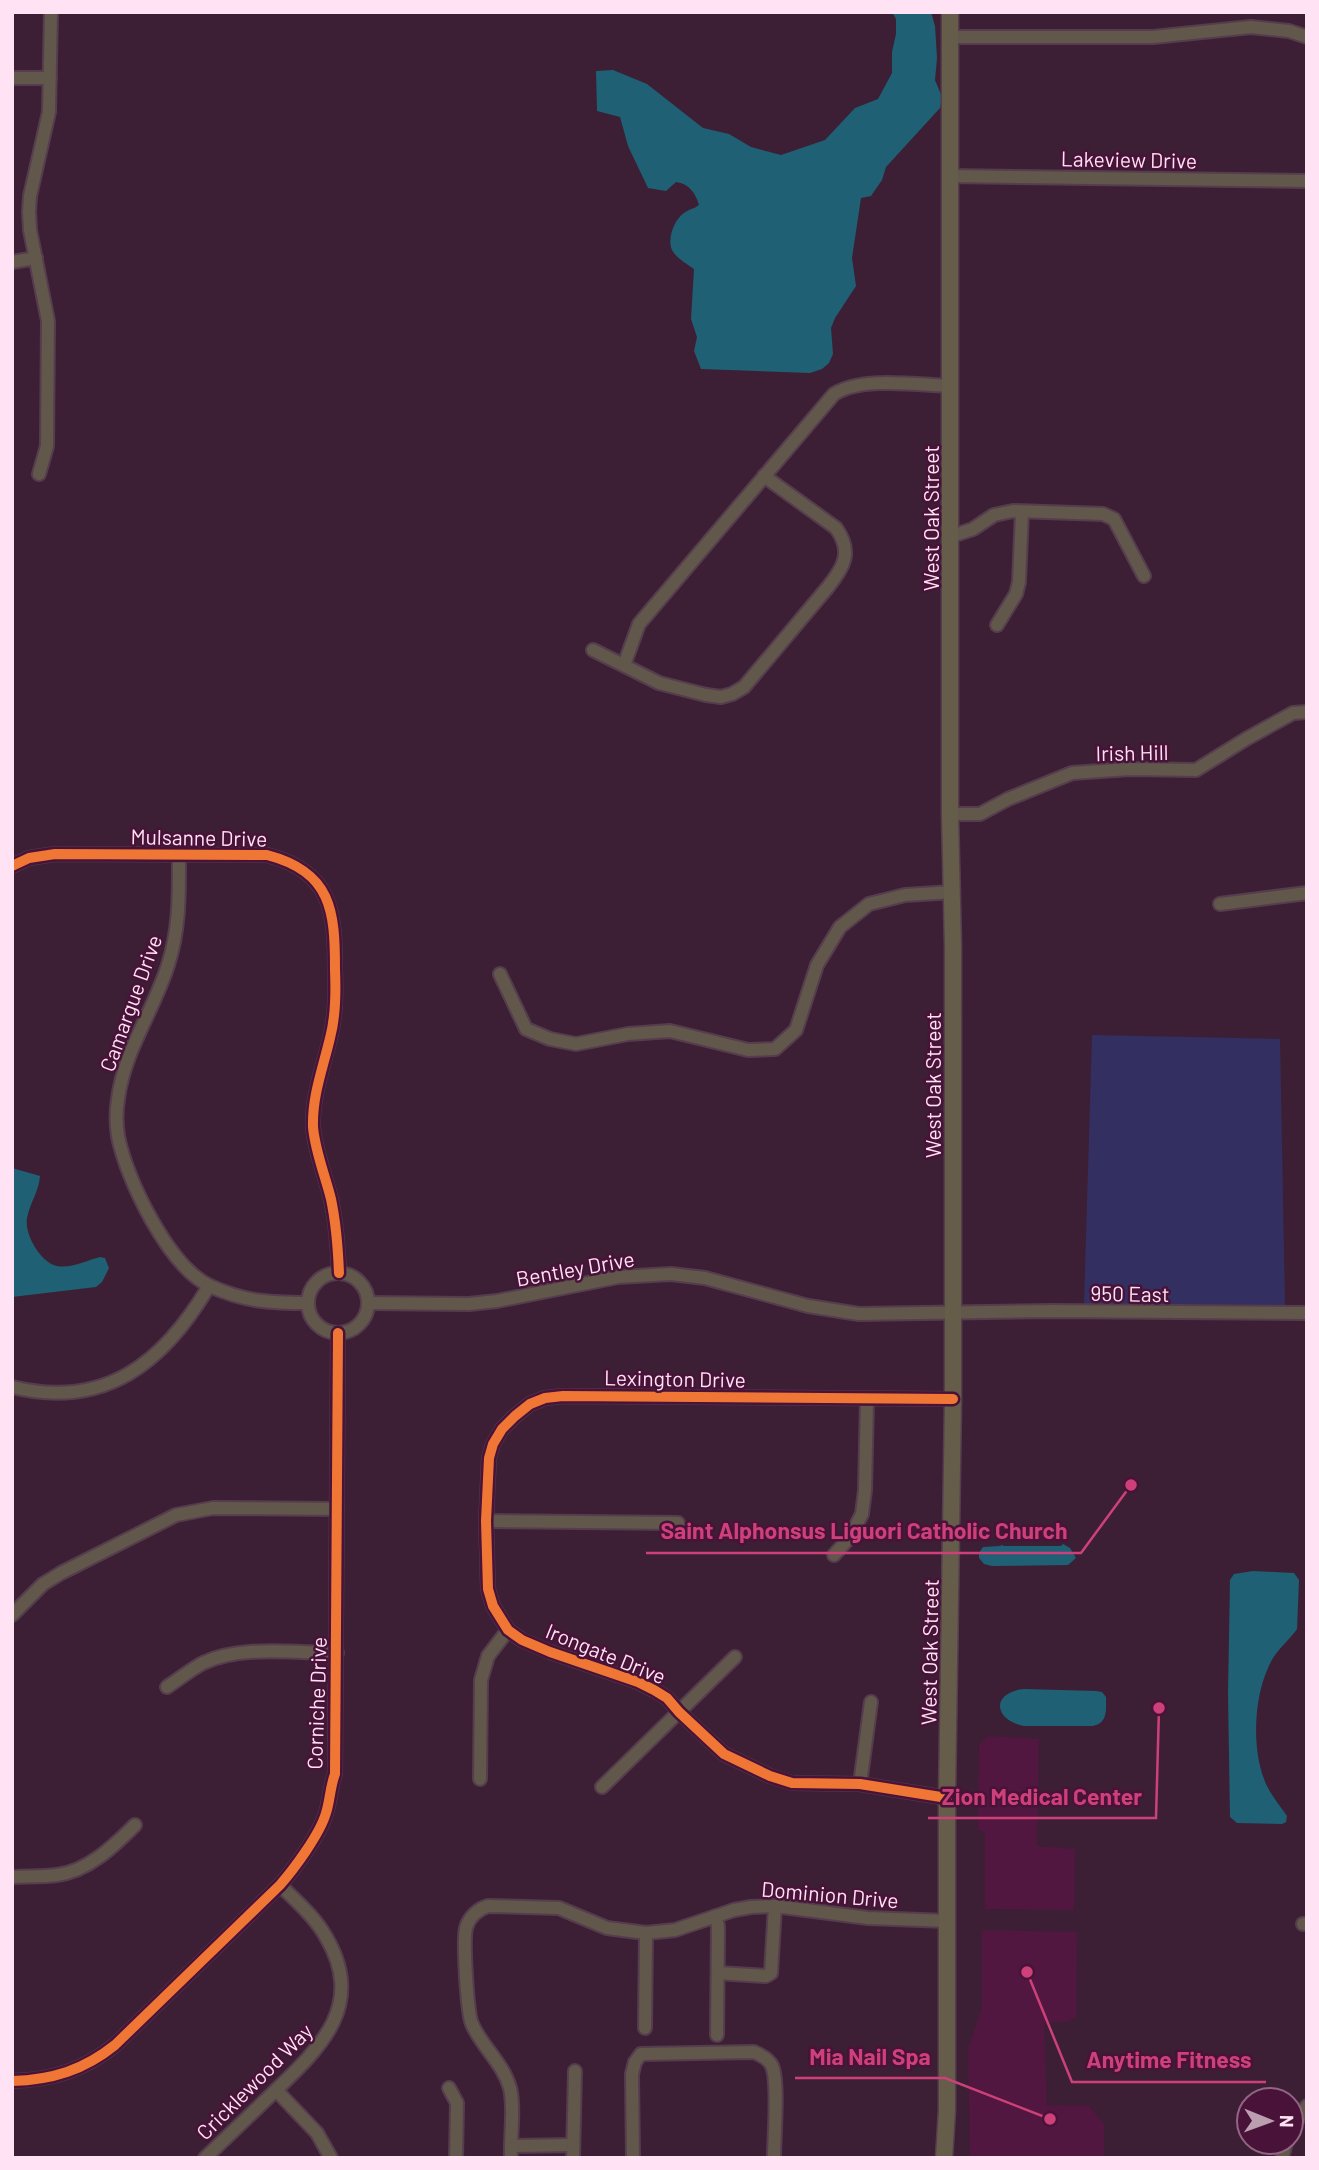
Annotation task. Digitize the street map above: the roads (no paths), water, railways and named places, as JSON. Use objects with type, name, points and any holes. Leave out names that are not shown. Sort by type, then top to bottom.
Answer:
[{"type":"main road","name":"West Oak Street","points":[[944,2158],[947,2084],[947,1798],[953,1399],[950,12]]},
{"type":"street","points":[[39,474],[47,446],[48,321],[30,230],[29,203],[48,122],[51,12]]},
{"type":"street","points":[[950,37],[1153,37],[1251,27],[1289,31],[1307,37]]},
{"type":"street","points":[[12,78],[50,78]]},
{"type":"street","name":"Lakeview Drive","points":[[950,176],[1307,181]]},
{"type":"street","points":[[12,262],[36,258]]},
{"type":"street","points":[[624,665],[639,624],[834,394],[859,384],[951,386]]},
{"type":"street","points":[[593,650],[659,682],[682,689],[721,697],[744,687],[840,572],[845,561],[842,537],[836,528],[764,475]]},
{"type":"street","points":[[997,625],[1016,594],[1019,582],[1022,512]]},
{"type":"street","points":[[952,536],[973,529],[994,514],[1103,514],[1114,519],[1144,576]]},
{"type":"street","name":"Irish Hill","points":[[950,814],[980,814],[1008,799],[1072,773],[1130,769],[1196,770],[1293,713],[1307,712]]},
{"type":"street","name":"Mulsanne Drive","points":[[12,866],[29,858],[55,854],[251,854],[282,859],[305,871],[327,898],[334,924],[336,997],[331,1038],[316,1093],[313,1130],[336,1226],[339,1273]]},
{"type":"street","name":"Camargue Drive","points":[[179,855],[176,937],[164,978],[127,1063],[116,1114],[118,1133],[129,1171],[161,1236],[178,1260],[209,1286],[251,1301],[309,1303]]},
{"type":"street","points":[[500,974],[526,1029],[550,1039],[576,1044],[628,1034],[670,1031],[748,1049],[775,1049],[796,1030],[817,965],[840,927],[869,904],[905,895],[953,892]]},
{"type":"street","points":[[1220,904],[1307,893]]},
{"type":"street","points":[[339,1273],[348,1274],[360,1282],[365,1289],[368,1303],[361,1323],[346,1332],[338,1333],[324,1330],[317,1324],[312,1318],[309,1303],[310,1292],[320,1279],[339,1273]]},
{"type":"street","name":"Bentley Drive","points":[[368,1303],[469,1304],[618,1277],[671,1274],[705,1278],[808,1306],[859,1314],[952,1312]]},
{"type":"street","points":[[12,1387],[36,1393],[65,1393],[94,1388],[122,1377],[152,1359],[168,1343],[192,1314],[209,1286]]},
{"type":"street","name":"950 East","points":[[952,1312],[1307,1313]]},
{"type":"street","name":"Corniche Drive","points":[[12,2081],[60,2076],[105,2053],[280,1885],[297,1866],[326,1815],[330,1786],[335,1774],[338,1333]]},
{"type":"street","name":"Lexington Drive","points":[[486,1521],[487,1472],[493,1444],[514,1416],[530,1404],[545,1398],[953,1399]]},
{"type":"street","points":[[834,1555],[850,1537],[862,1514],[867,1399]]},
{"type":"street","points":[[12,1615],[43,1584],[61,1573],[176,1515],[213,1508],[337,1509]]},
{"type":"street","points":[[480,1779],[481,1680],[488,1657],[508,1630],[493,1606],[488,1589],[486,1521],[678,1523]]},
{"type":"street","name":"Irongate Drive","points":[[508,1630],[537,1647],[654,1690],[667,1698],[724,1754],[770,1776],[792,1783],[860,1784],[947,1798]]},
{"type":"street","points":[[167,1687],[202,1664],[222,1656],[243,1652],[337,1653]]},
{"type":"street","points":[[603,1787],[735,1657]]},
{"type":"street","points":[[860,1784],[871,1702]]},
{"type":"street","points":[[12,1877],[58,1875],[79,1869],[114,1846],[135,1825]]},
{"type":"street","name":"Cricklewood Way","points":[[205,2158],[314,2054],[324,2041],[335,2017],[340,1995],[339,1967],[327,1937],[316,1921],[280,1885]]},
{"type":"street","points":[[718,1973],[766,1976],[771,1973],[775,1906]]},
{"type":"street","name":"Dominion Drive","points":[[511,2152],[511,2092],[506,2075],[476,2033],[467,2004],[466,1927],[472,1916],[481,1908],[559,1908],[607,1928],[646,1933],[675,1930],[751,1907],[775,1906],[868,1918],[947,1921]]},
{"type":"street","points":[[716,1916],[717,2035]]},
{"type":"street","points":[[645,2028],[646,1933]]},
{"type":"street","points":[[633,2158],[632,2074],[637,2057],[643,2053],[754,2052],[772,2066],[776,2091],[774,2158]]},
{"type":"street","points":[[511,2152],[573,2151],[575,2071]]},
{"type":"street","points":[[449,2088],[457,2103],[456,2158]]},
{"type":"street","points":[[276,2090],[317,2133],[331,2158]]},
{"type":"water","points":[[892,12],[931,12],[935,26],[937,58],[935,80],[942,97],[940,108],[886,167],[882,180],[871,196],[861,198],[852,258],[856,286],[831,328],[833,354],[829,363],[810,373],[701,369],[694,351],[697,337],[691,319],[694,269],[674,253],[670,241],[672,230],[680,216],[699,205],[691,189],[681,183],[676,182],[666,191],[648,188],[628,146],[620,117],[597,111],[596,71],[613,70],[647,84],[703,128],[729,134],[751,147],[781,155],[825,140],[855,108],[878,99],[892,73],[896,19]]},
{"type":"water","points":[[12,1168],[40,1176],[27,1218],[28,1232],[35,1247],[51,1264],[62,1267],[105,1258],[109,1268],[102,1282],[96,1287],[12,1297]]},
{"type":"water","points":[[1063,1544],[1070,1548],[1076,1558],[1068,1565],[992,1566],[984,1564],[979,1558],[983,1547]]},
{"type":"water","points":[[1253,1571],[1294,1573],[1299,1580],[1297,1629],[1273,1658],[1258,1701],[1257,1750],[1264,1779],[1287,1816],[1286,1822],[1282,1824],[1237,1823],[1230,1817],[1230,1580],[1234,1574]]},
{"type":"water","points":[[1024,1689],[1102,1692],[1106,1697],[1104,1719],[1093,1726],[1024,1726],[1014,1723],[1002,1712],[1001,1700],[1013,1691]]},
{"type":"place","name":"Saint Alphonsus Liguori Catholic Church","points":[[1131,1485]]},
{"type":"place","name":"Zion Medical Center","points":[[1159,1708]]},
{"type":"place","name":"Anytime Fitness","points":[[1027,1972]]},
{"type":"place","name":"Mia Nail Spa","points":[[1050,2119]]}]
